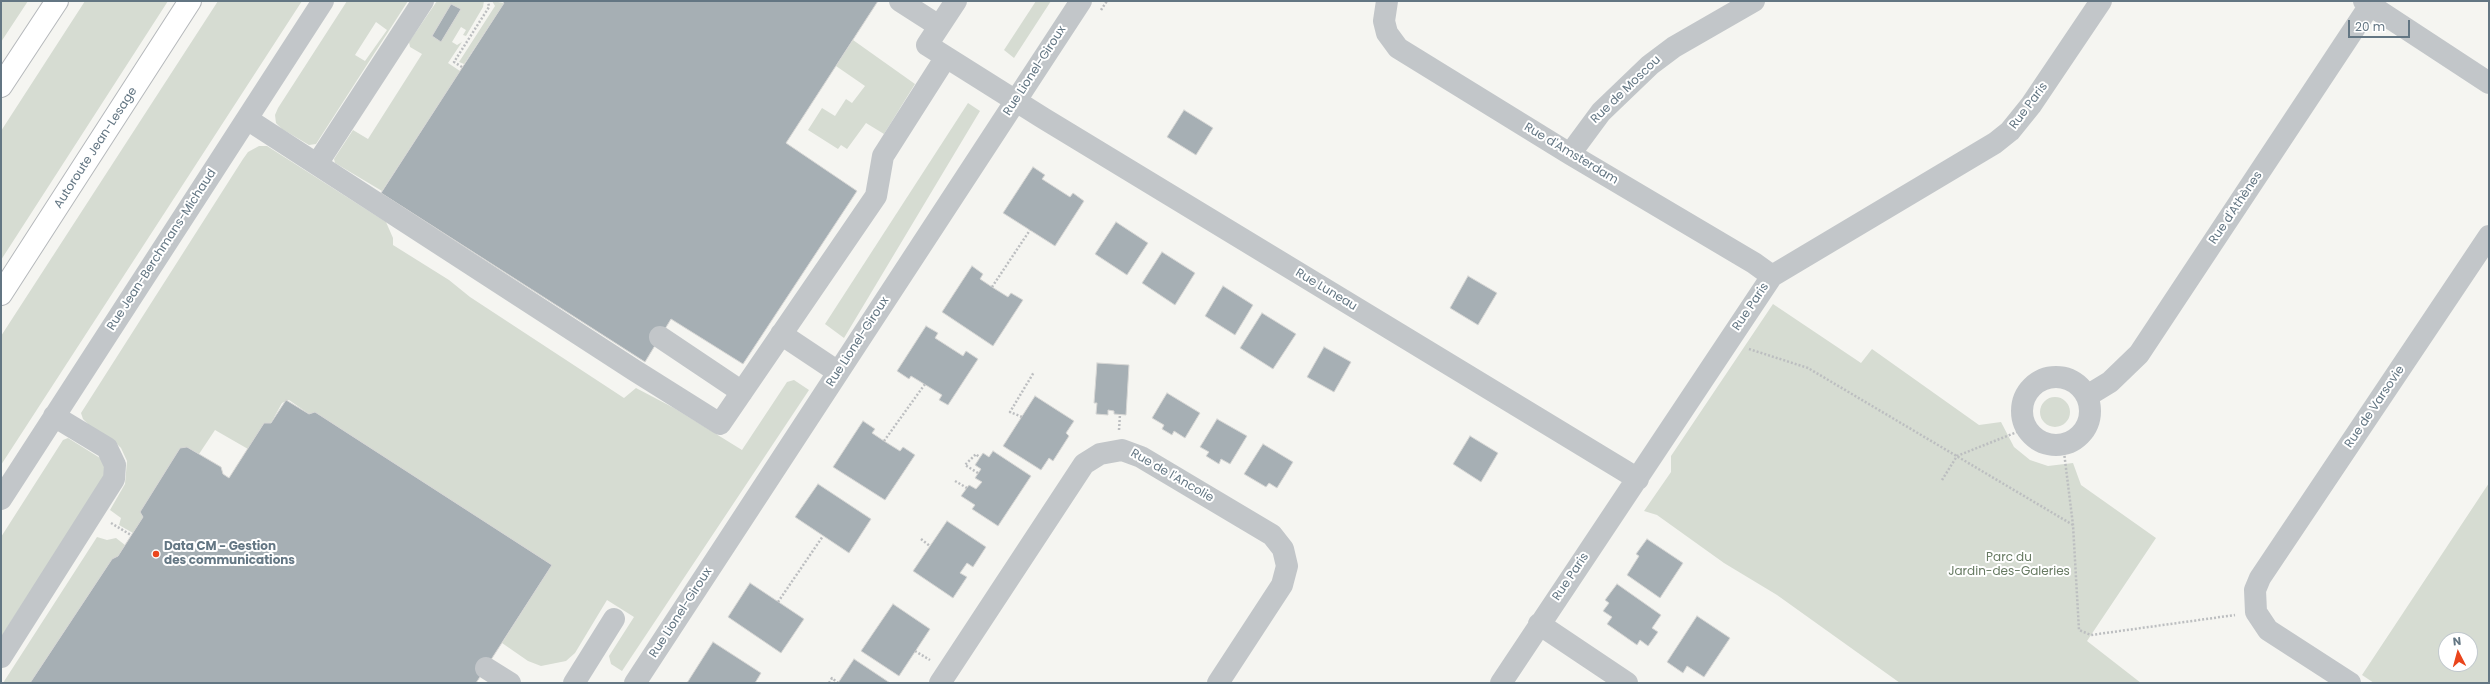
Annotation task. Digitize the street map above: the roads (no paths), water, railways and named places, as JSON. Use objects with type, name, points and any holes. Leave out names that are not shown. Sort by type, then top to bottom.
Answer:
[{"type":"highway","points":[[1,86],[57,1]]},
{"type":"highway","name":"Autoroute Jean-Lesage","points":[[1,294],[190,1]]},
{"type":"street","name":"Rue Jean-Berchmans-Michaud","points":[[1,499],[323,1]]},
{"type":"street","points":[[317,164],[423,1]]},
{"type":"street","points":[[900,1],[939,26],[956,1]]},
{"type":"street","name":"Rue Lionel-Giroux","points":[[635,683],[1081,1]]},
{"type":"street","name":"Rue de Moscou","points":[[1570,154],[1601,112],[1650,65],[1674,47],[1754,1]]},
{"type":"street","name":"Rue Paris","points":[[1500,683],[1638,479],[1772,276],[1995,143],[2010,132],[2031,106],[2101,1]]},
{"type":"street","points":[[2367,3],[2489,83]]},
{"type":"street","name":"Rue d'Athènes","points":[[2086,396],[2110,382],[2139,354],[2367,3]]},
{"type":"street","name":"Rue d'Amsterdam","points":[[1385,11],[1387,33],[1398,48],[1570,154],[1754,263],[1772,276]]},
{"type":"street","name":"Rue Luneau","points":[[939,26],[927,45],[1015,101],[1638,479]]},
{"type":"street","points":[[247,119],[627,366],[720,424],[876,196],[883,156],[946,57]]},
{"type":"street","name":"Rue de Varsovie","points":[[2350,683],[2268,630],[2256,612],[2254,601],[2255,590],[2260,578],[2489,236]]},
{"type":"street","points":[[781,334],[838,372]]},
{"type":"street","points":[[660,337],[742,392]]},
{"type":"street","points":[[2053,377],[2070,380],[2080,387],[2086,396],[2090,406],[2086,426],[2077,437],[2063,444],[2051,445],[2040,441],[2027,428],[2022,413],[2023,401],[2028,391],[2036,382],[2053,377]]},
{"type":"street","points":[[1,657],[114,479],[115,465],[107,448],[54,416]]},
{"type":"street","name":"Rue de l'Ancolie","points":[[940,683],[1084,464],[1102,453],[1122,450],[1133,452],[1272,535],[1283,549],[1287,566],[1282,585],[1218,683]]},
{"type":"street","points":[[574,683],[614,619]]},
{"type":"street","points":[[1540,624],[1627,683]]},
{"type":"street","points":[[486,668],[510,683]]},
{"type":"place","name":"Data CM - Gestion des communications","points":[[156,554]]},
{"type":"park label","name":"Parc du Jardin-des-Galeries","points":[[2009,565]]}]
